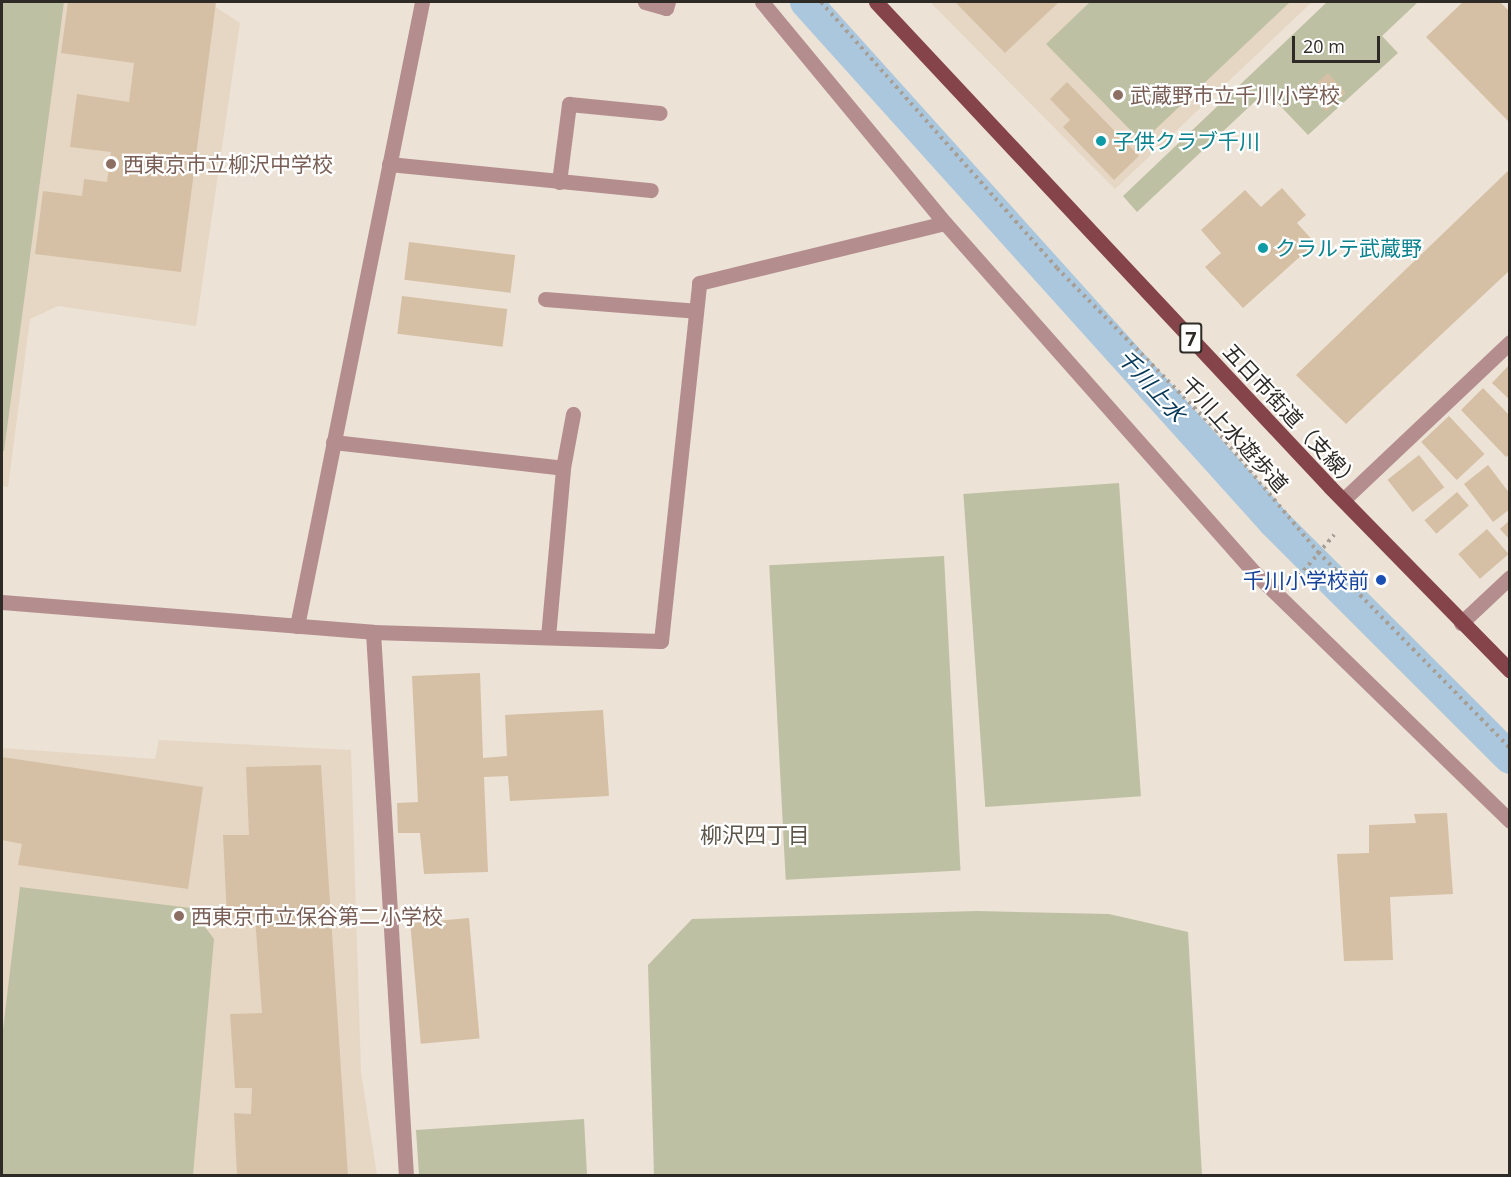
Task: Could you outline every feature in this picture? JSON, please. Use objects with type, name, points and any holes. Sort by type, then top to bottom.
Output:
[{"type":"main road","name":"五日市街道（支線）","points":[[876,2],[1343,500],[1509,671]]},
{"type":"street","points":[[297,626],[422,2]]},
{"type":"street","points":[[645,2],[666,8],[668,2]]},
{"type":"street","points":[[762,2],[945,223],[1281,598],[1509,821]]},
{"type":"street","points":[[559,182],[569,104],[660,113]]},
{"type":"street","points":[[389,164],[651,190]]},
{"type":"street","points":[[2,602],[373,632],[661,641],[699,284],[945,223]]},
{"type":"street","points":[[545,299],[696,311]]},
{"type":"street","points":[[1343,500],[1509,342]]},
{"type":"street","points":[[548,637],[563,468],[573,414]]},
{"type":"street","points":[[333,442],[563,468]]},
{"type":"street","points":[[1461,623],[1509,577]]},
{"type":"street","points":[[373,632],[406,1176]]},
{"type":"path","name":"千川上水遊歩道","points":[[821,2],[1057,268],[1216,430],[1318,552],[1509,748]]},
{"type":"path","points":[[1281,598],[1334,535]]},
{"type":"shaded area","name":"西東京市立柳沢中学校","points":[[2,2],[208,2],[240,23],[196,326],[58,306],[30,319],[8,487],[2,486]]},
{"type":"shaded area","name":"武蔵野市立千川小学校","points":[[930,2],[1312,2],[1115,189]]},
{"type":"shaded area","name":"西東京市立保谷第二小学校","points":[[159,740],[351,750],[361,1072],[377,1175],[2,1175],[2,748],[155,759]]},
{"type":"green space","points":[[2,2],[64,2],[4,451],[2,451]]},
{"type":"green space","points":[[1090,2],[1290,2],[1142,142],[1046,44]]},
{"type":"green space","points":[[1327,2],[1418,2],[1382,36],[1398,53],[1308,135],[1266,91],[1137,212],[1123,196]]},
{"type":"green space","points":[[1119,483],[1141,796],[985,807],[963,494]]},
{"type":"green space","points":[[944,556],[960,871],[786,880],[769,565]]},
{"type":"green space","points":[[20,887],[191,908],[214,939],[193,1175],[2,1175],[2,1038]]},
{"type":"green space","points":[[977,911],[1109,914],[1188,932],[1202,1175],[654,1175],[648,965],[692,919]]},
{"type":"green space","points":[[584,1119],[587,1175],[419,1175],[416,1130]]},
{"type":"building","points":[[68,2],[216,2],[181,272],[35,254],[43,191],[82,196],[84,179],[107,182],[111,152],[70,147],[77,94],[129,102],[134,63],[61,53]]},
{"type":"building","points":[[955,2],[1059,2],[1005,53]]},
{"type":"building","points":[[1463,2],[1500,2],[1510,12],[1510,123],[1426,37]]},
{"type":"building","points":[[1328,73],[1346,93],[1326,111],[1308,91]]},
{"type":"building","name":"子供クラブ千川","points":[[1067,82],[1139,156],[1114,180],[1063,127],[1070,120],[1050,99]]},
{"type":"building","points":[[1510,169],[1510,270],[1346,424],[1296,375]]},
{"type":"building","name":"クラルテ武蔵野","points":[[1282,188],[1306,215],[1297,223],[1315,243],[1243,308],[1205,267],[1221,253],[1201,230],[1245,190],[1261,207]]},
{"type":"building","points":[[409,242],[515,255],[511,293],[404,280]]},
{"type":"building","points":[[402,296],[507,309],[503,347],[397,334]]},
{"type":"building","points":[[1510,364],[1510,400],[1492,383]]},
{"type":"building","points":[[1483,388],[1510,416],[1510,454],[1506,457],[1461,410]]},
{"type":"building","points":[[1449,416],[1484,454],[1457,480],[1421,442]]},
{"type":"building","points":[[1419,455],[1444,487],[1413,512],[1387,480]]},
{"type":"building","points":[[1488,465],[1510,494],[1510,509],[1493,522],[1464,484]]},
{"type":"building","points":[[1457,492],[1469,506],[1436,534],[1425,520]]},
{"type":"building","points":[[1510,520],[1510,540],[1500,529]]},
{"type":"building","points":[[1487,529],[1509,554],[1480,579],[1458,554]]},
{"type":"building","points":[[480,673],[483,758],[507,756],[505,715],[603,710],[609,796],[510,801],[508,776],[484,777],[488,872],[424,874],[420,833],[398,833],[397,803],[418,802],[412,676]]},
{"type":"building","points":[[2,757],[203,787],[188,889],[18,865],[22,844],[2,840]]},
{"type":"building","points":[[321,765],[348,1176],[237,1176],[234,1113],[251,1114],[252,1088],[235,1088],[230,1014],[262,1013],[255,917],[227,918],[223,835],[249,835],[246,767]]},
{"type":"building","points":[[1447,813],[1453,894],[1390,897],[1393,960],[1344,961],[1337,854],[1369,853],[1369,825],[1416,823],[1414,814]]},
{"type":"building","points":[[469,918],[480,1039],[421,1044],[410,923]]},
{"type":"waterway","name":"千川上水","points":[[806,2],[1275,523],[1510,758]]},
{"type":"place","name":"武蔵野市立千川小学校","points":[[1118,95]]},
{"type":"place","name":"子供クラブ千川","points":[[1101,141]]},
{"type":"place","name":"西東京市立柳沢中学校","points":[[111,164]]},
{"type":"place","name":"クラルテ武蔵野","points":[[1263,248]]},
{"type":"place","name":"千川小学校前","points":[[1381,580]]},
{"type":"place","name":"西東京市立保谷第二小学校","points":[[179,916]]},
{"type":"district","name":"柳沢四丁目","points":[[755,835]]}]
